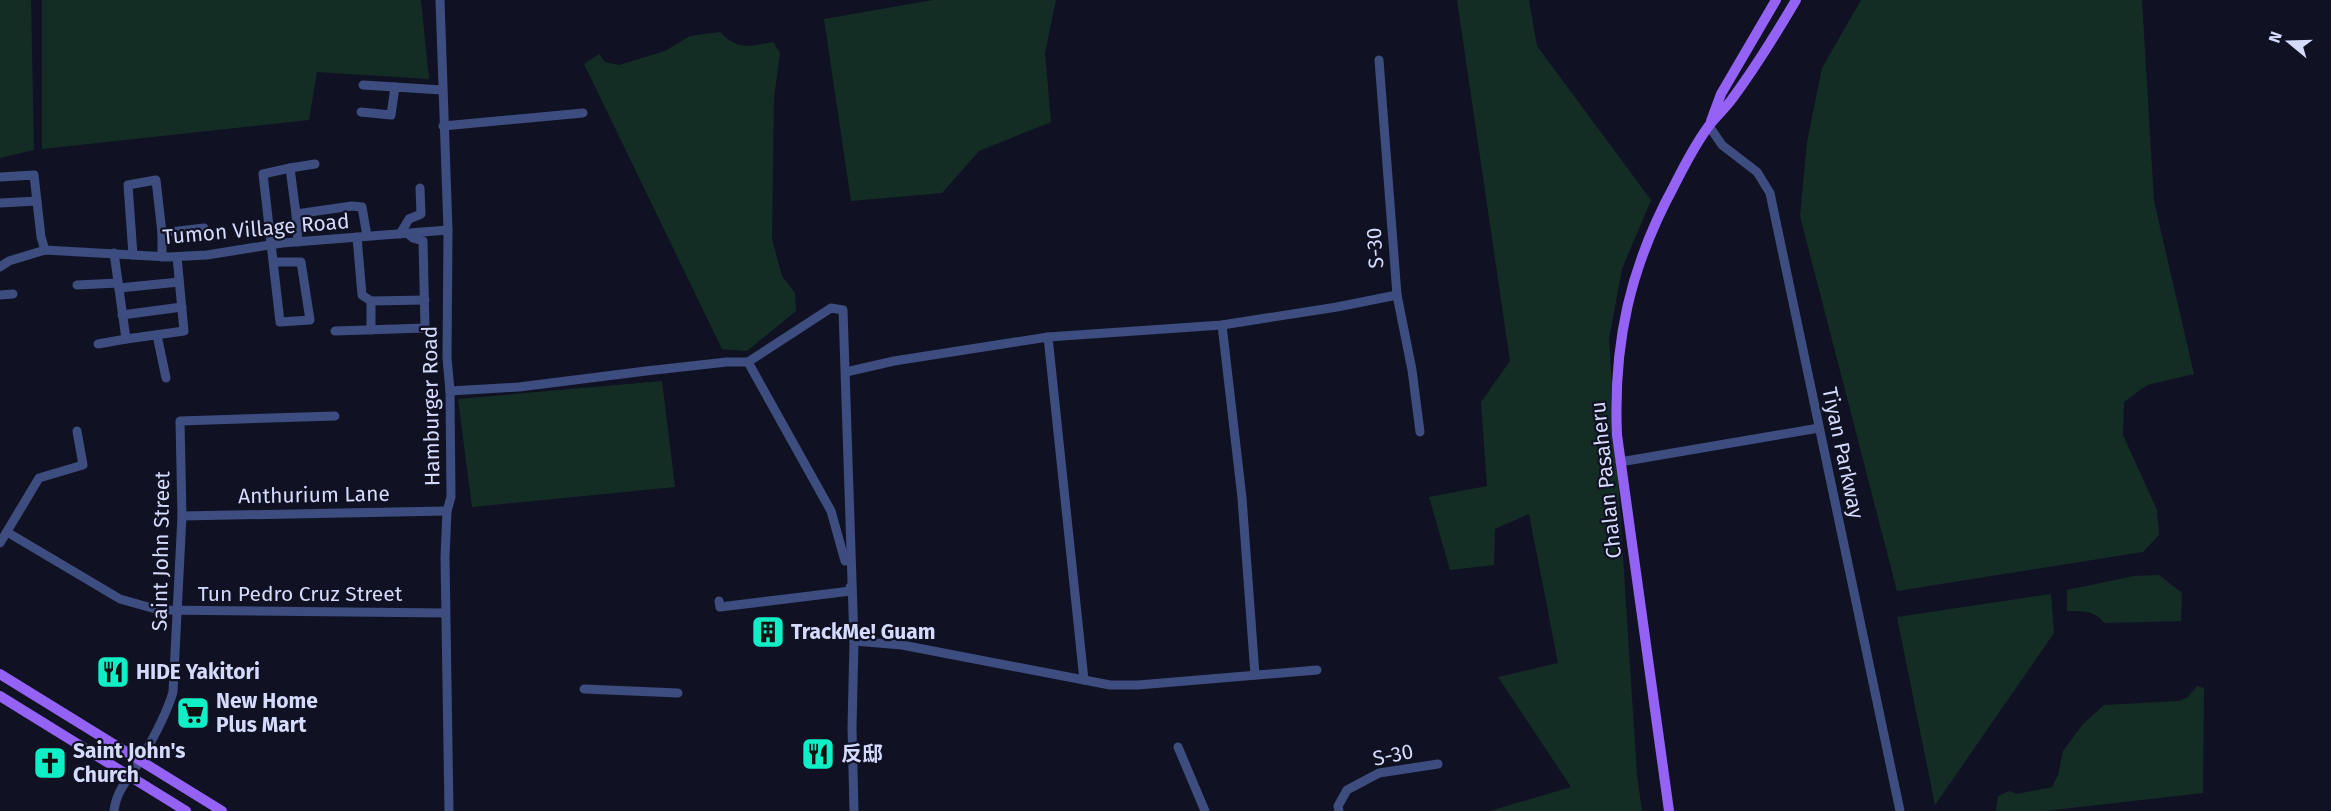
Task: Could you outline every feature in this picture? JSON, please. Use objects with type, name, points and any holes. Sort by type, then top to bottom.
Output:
[{"type":"main road","name":"Chalan Pasaheru","points":[[1709,126],[1721,94],[1776,0]]},
{"type":"main road","name":"Chalan Pasaheru","points":[[1670,811],[1620,462],[1616,384],[1622,333],[1629,297],[1643,251],[1681,172],[1709,126],[1732,99],[1796,0]]},
{"type":"main road","points":[[0,674],[222,811]]},
{"type":"main road","points":[[0,696],[186,811]]},
{"type":"street","name":"Hamburger Road","points":[[440,0],[447,230],[447,358],[450,391],[451,497],[447,511],[445,613],[449,811]]},
{"type":"street","name":"S-30","points":[[1379,60],[1397,295],[1420,432]]},
{"type":"street","points":[[363,85],[442,90]]},
{"type":"street","points":[[361,112],[391,115],[395,87]]},
{"type":"street","points":[[443,126],[583,113]]},
{"type":"street","name":"Tiyan Parkway","points":[[1709,126],[1722,145],[1757,172],[1770,193],[1900,811]]},
{"type":"street","points":[[273,262],[302,262],[310,320],[280,322],[273,262],[272,245],[263,174],[315,164]]},
{"type":"street","points":[[290,168],[298,242]]},
{"type":"street","points":[[0,177],[34,175],[41,237],[45,250]]},
{"type":"street","points":[[133,255],[128,185],[156,180],[162,233],[162,257]]},
{"type":"street","points":[[335,331],[425,328],[423,241],[403,233],[409,219],[421,214],[420,188]]},
{"type":"street","points":[[0,203],[37,201]]},
{"type":"street","points":[[296,214],[352,206],[362,207],[362,295],[371,301],[424,300]]},
{"type":"street","points":[[162,233],[204,228]]},
{"type":"street","name":"Tumon Village Road","points":[[0,267],[9,261],[45,250],[177,257],[298,242],[447,230]]},
{"type":"street","points":[[114,253],[126,339]]},
{"type":"street","points":[[98,344],[184,332],[177,257]]},
{"type":"street","points":[[77,285],[118,286],[179,282]]},
{"type":"street","points":[[0,295],[13,294]]},
{"type":"street","points":[[846,372],[894,361],[1048,337],[1222,324],[1337,307],[1397,295]]},
{"type":"street","points":[[371,301],[371,330]]},
{"type":"street","points":[[122,315],[182,307]]},
{"type":"street","points":[[450,391],[519,387],[727,362],[748,362],[831,308],[843,310],[854,641],[852,728],[854,811]]},
{"type":"street","points":[[1222,324],[1242,498],[1255,675]]},
{"type":"street","points":[[157,335],[166,378]]},
{"type":"street","points":[[1048,337],[1084,680]]},
{"type":"street","points":[[748,362],[831,511],[843,551],[851,591]]},
{"type":"street","name":"Saint John Street","points":[[114,811],[117,794],[140,760],[164,717],[173,692],[182,516],[180,421],[335,416]]},
{"type":"street","points":[[1620,462],[1819,428]]},
{"type":"street","points":[[0,543],[39,478],[83,465],[77,431]]},
{"type":"street","name":"Anthurium Lane","points":[[182,516],[447,511]]},
{"type":"street","name":"Tun Pedro Cruz Street","points":[[7,532],[120,599],[159,610],[445,613]]},
{"type":"street","points":[[719,601],[720,607],[851,591]]},
{"type":"street","points":[[854,641],[902,645],[1110,685],[1138,686],[1317,670]]},
{"type":"street","points":[[584,689],[678,693]]},
{"type":"street","points":[[1178,747],[1205,811]]},
{"type":"street","name":"S-30","points":[[1339,811],[1338,806],[1347,790],[1379,773],[1438,764]]},
{"type":"green space","points":[[0,0],[31,0],[34,150],[0,158]]},
{"type":"green space","points":[[42,0],[421,0],[429,79],[317,72],[309,120],[42,149]]},
{"type":"green space","points":[[933,0],[1056,0],[1045,53],[1051,122],[979,151],[942,193],[851,201],[824,19]]},
{"type":"green space","points":[[1457,0],[1529,0],[1537,46],[1651,200],[1622,269],[1609,339],[1637,775],[1642,811],[1490,811],[1571,787],[1498,677],[1558,663],[1529,514],[1495,529],[1494,565],[1450,570],[1429,497],[1487,486],[1481,402],[1510,361]]},
{"type":"green space","points":[[1861,0],[2142,0],[2154,201],[2194,374],[2147,385],[2124,402],[2123,435],[2157,510],[2159,535],[2143,552],[1897,591],[1800,216],[1807,142],[1822,68]]},
{"type":"green space","points":[[720,32],[739,45],[751,46],[773,42],[780,53],[774,98],[772,239],[782,276],[795,293],[796,311],[747,351],[722,349],[584,64],[599,54],[605,62],[619,65],[665,51],[690,36]]},
{"type":"green space","points":[[662,381],[675,487],[472,507],[458,399]]},
{"type":"green space","points":[[2159,575],[2182,593],[2181,621],[2104,623],[2092,613],[2067,611],[2067,590],[2134,576]]},
{"type":"green space","points":[[2051,594],[2054,633],[1935,805],[1897,617]]},
{"type":"green space","points":[[2197,686],[2204,688],[2203,793],[2045,811],[1996,811],[1998,796],[2009,791],[2017,794],[2052,787],[2058,775],[2063,751],[2083,724],[2104,705],[2179,701],[2188,697]]},
{"type":"place","name":"TrackMe! Guam","points":[[768,632]]},
{"type":"place","name":"HIDE Yakitori","points":[[113,672]]},
{"type":"place","name":"New Home Plus Mart","points":[[193,713]]},
{"type":"place","name":"反邸","points":[[818,754]]},
{"type":"place","name":"Saint John's Church","points":[[50,763]]}]
